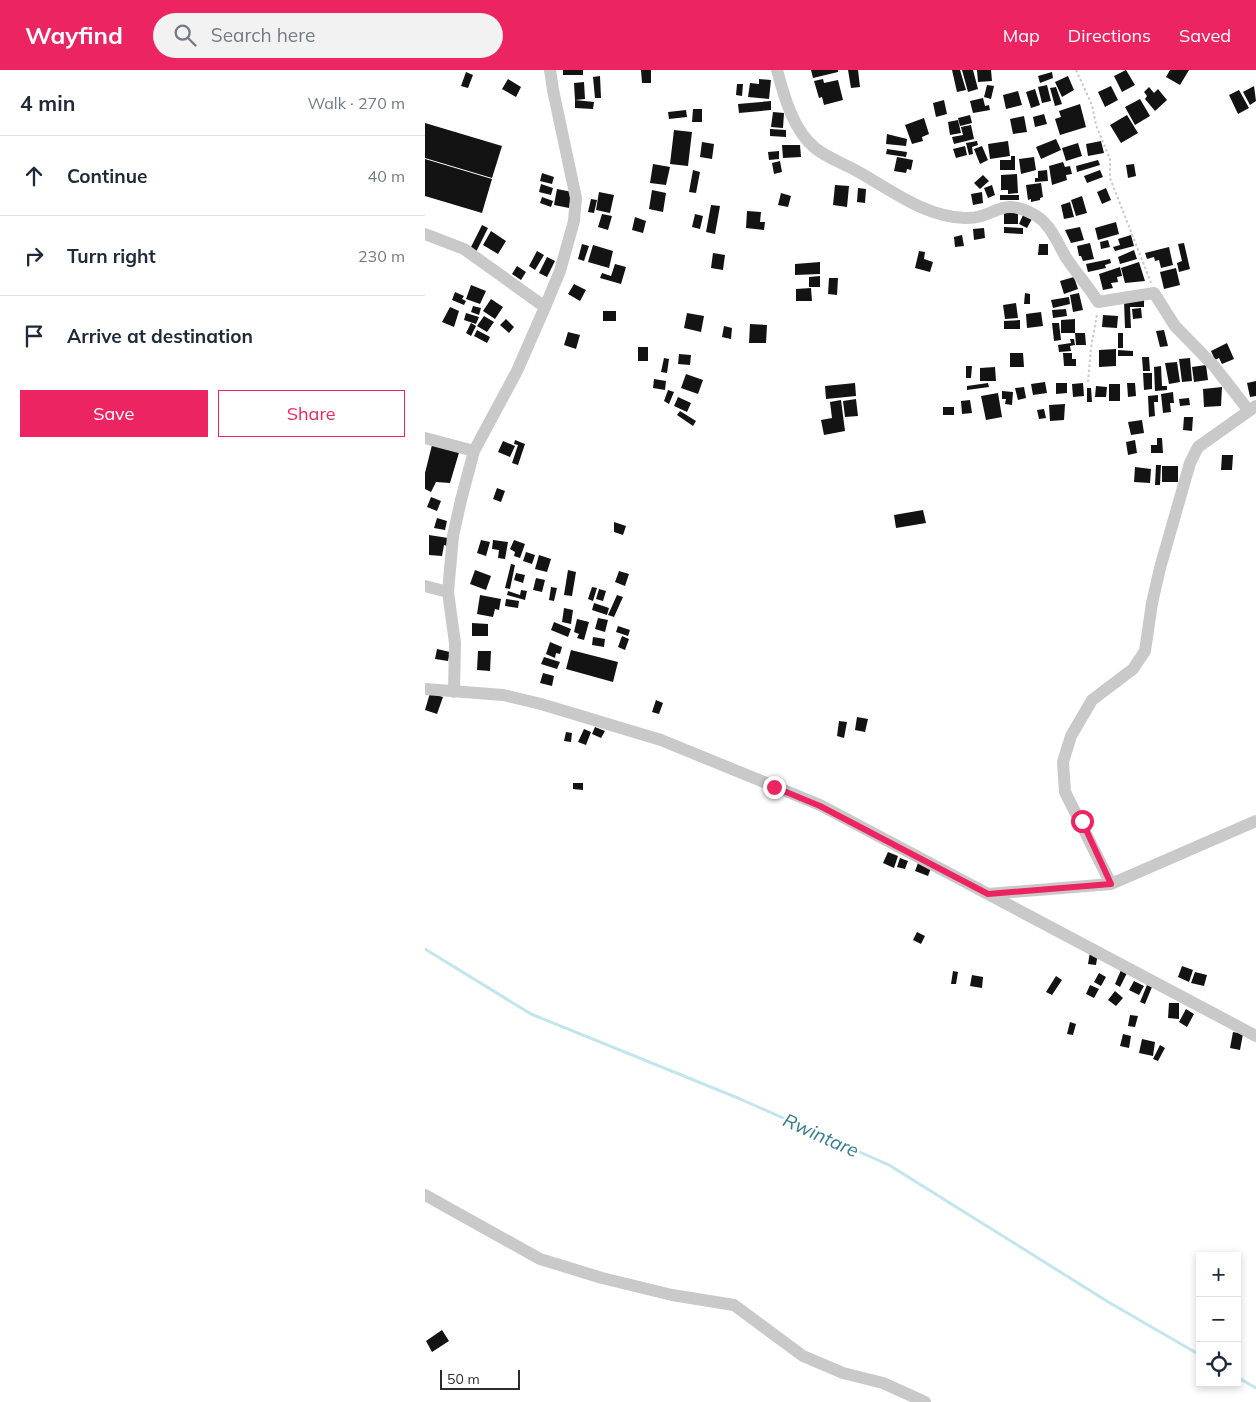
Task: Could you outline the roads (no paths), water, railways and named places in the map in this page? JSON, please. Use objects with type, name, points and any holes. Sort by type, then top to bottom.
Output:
[{"type":"street","points":[[454,692],[455,644],[447,592],[453,536],[474,451],[517,371],[545,307],[560,271],[574,221],[576,198],[553,90],[551,70]]},
{"type":"street","points":[[777,70],[785,99],[800,128],[815,147],[917,206],[946,216],[980,217],[1000,207],[1015,206],[1035,215],[1052,231],[1068,260],[1098,302],[1154,293],[1175,326],[1253,409],[1198,447],[1190,463],[1160,568],[1152,602],[1145,651],[1133,669],[1092,700],[1071,736],[1063,762],[1065,792],[1111,884]]},
{"type":"street","points":[[425,234],[464,249],[545,307]]},
{"type":"street","points":[[425,438],[474,451]]},
{"type":"street","points":[[425,586],[447,592]]},
{"type":"street","points":[[425,689],[503,696],[541,704],[661,740],[820,806],[1256,1036]]},
{"type":"street","points":[[988,894],[1111,884],[1256,821]]},
{"type":"street","points":[[425,1195],[540,1260],[602,1278],[672,1295],[734,1305],[803,1356],[843,1374],[883,1384],[925,1402]]},
{"type":"waterway","name":"Rwintare","points":[[425,949],[531,1014],[738,1098],[889,1165],[1110,1303],[1196,1353]]},
{"type":"waterway","name":"Rwintare","points":[[1241,1379],[1256,1388]]}]
